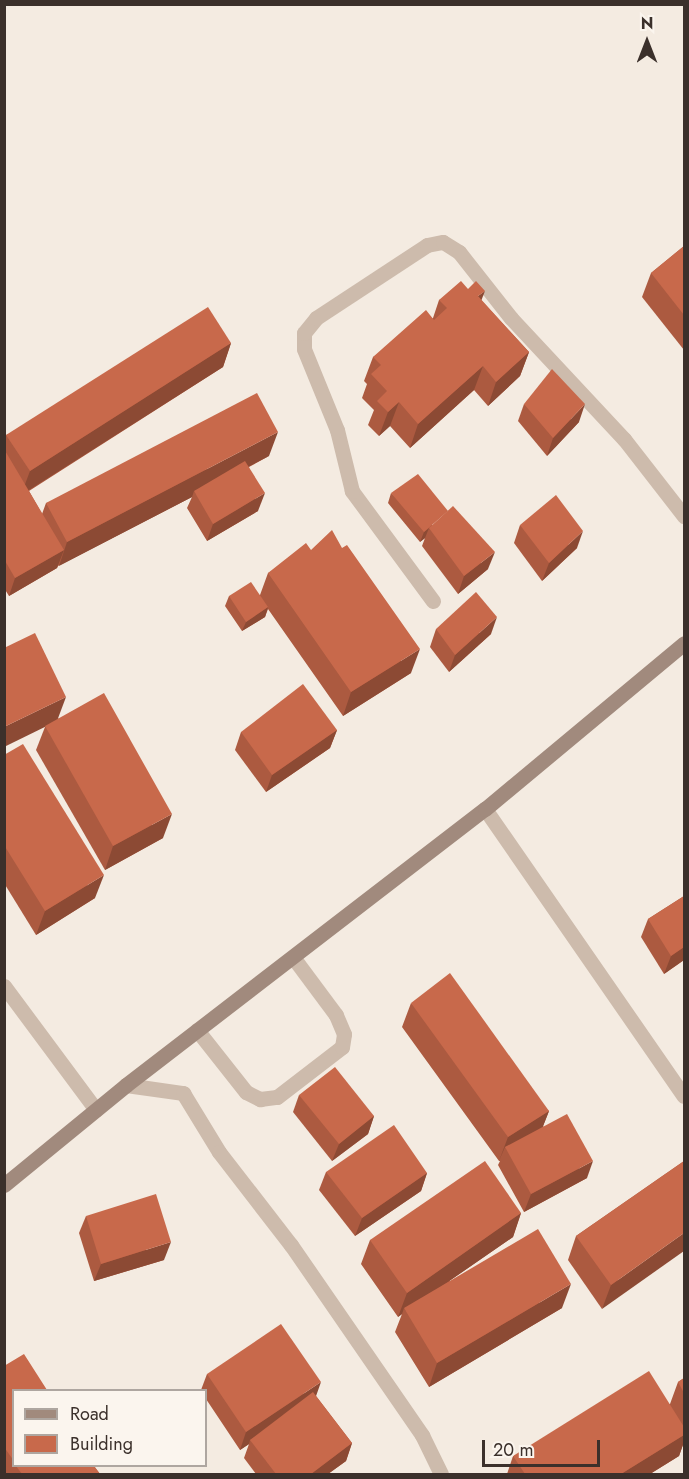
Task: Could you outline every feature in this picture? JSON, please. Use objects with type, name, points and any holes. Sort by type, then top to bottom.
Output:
[{"type":"main road","points":[[4,1185],[126,1085],[485,809],[684,643]]},
{"type":"street","points":[[433,601],[352,491],[338,430],[304,349],[304,333],[316,318],[427,245],[443,242],[459,252],[511,318],[624,439],[684,516]]},
{"type":"street","points":[[485,809],[684,1096]]},
{"type":"street","points":[[197,1030],[246,1092],[260,1099],[277,1097],[342,1047],[344,1034],[336,1014],[293,957]]},
{"type":"street","points":[[4,986],[96,1110]]},
{"type":"street","points":[[126,1085],[183,1093],[219,1152],[291,1245],[422,1435],[441,1474]]},
{"type":"building","points":[[684,246],[684,315],[651,273]]},
{"type":"building","points":[[461,281],[468,289],[476,281],[485,291],[478,296],[529,352],[496,382],[483,366],[418,424],[399,402],[388,412],[377,401],[387,391],[371,374],[381,365],[373,357],[426,310],[434,320],[447,308],[439,300]]},
{"type":"building","points":[[208,307],[231,343],[30,471],[6,435]]},
{"type":"building","points":[[552,369],[585,404],[553,438],[524,404]]},
{"type":"building","points":[[257,393],[278,432],[67,542],[46,503]]},
{"type":"building","points":[[4,449],[64,550],[15,578],[4,559]]},
{"type":"building","points":[[245,461],[265,493],[213,524],[194,491]]},
{"type":"building","points":[[418,474],[448,511],[424,532],[391,493]]},
{"type":"building","points":[[556,495],[583,531],[549,563],[520,525]]},
{"type":"building","points":[[453,506],[495,552],[464,576],[429,528]]},
{"type":"building","points":[[332,530],[342,548],[347,545],[420,649],[351,692],[268,573],[306,543],[311,550]]},
{"type":"building","points":[[251,582],[268,607],[246,622],[229,596]]},
{"type":"building","points":[[476,592],[497,617],[455,655],[436,629]]},
{"type":"building","points":[[35,633],[66,697],[4,727],[4,648]]},
{"type":"building","points":[[303,684],[337,730],[272,775],[241,732]]},
{"type":"building","points":[[104,693],[172,814],[113,846],[45,726]]},
{"type":"building","points":[[23,744],[104,875],[45,911],[4,845],[4,755]]},
{"type":"building","points":[[684,896],[684,947],[671,956],[648,919]]},
{"type":"building","points":[[450,973],[549,1111],[508,1137],[411,1003]]},
{"type":"building","points":[[335,1067],[374,1116],[339,1144],[299,1095]]},
{"type":"building","points":[[567,1114],[593,1161],[531,1194],[505,1147]]},
{"type":"building","points":[[394,1125],[427,1173],[362,1218],[326,1172]]},
{"type":"building","points":[[485,1161],[521,1213],[407,1293],[370,1240]]},
{"type":"building","points":[[684,1161],[684,1233],[611,1285],[576,1236]]},
{"type":"building","points":[[156,1194],[171,1242],[101,1264],[86,1216]]},
{"type":"building","points":[[538,1229],[571,1284],[437,1363],[404,1308]]},
{"type":"building","points":[[281,1324],[321,1382],[246,1432],[207,1374]]},
{"type":"building","points":[[24,1354],[46,1389],[12,1389],[12,1458],[4,1447],[4,1366]]},
{"type":"building","points":[[649,1371],[684,1427],[684,1435],[621,1474],[525,1474],[513,1456]]},
{"type":"building","points":[[684,1378],[684,1393],[678,1382]]},
{"type":"building","points":[[313,1392],[352,1443],[311,1474],[276,1474],[250,1440]]},
{"type":"building","points":[[17,1467],[95,1467],[100,1474],[22,1474]]}]
